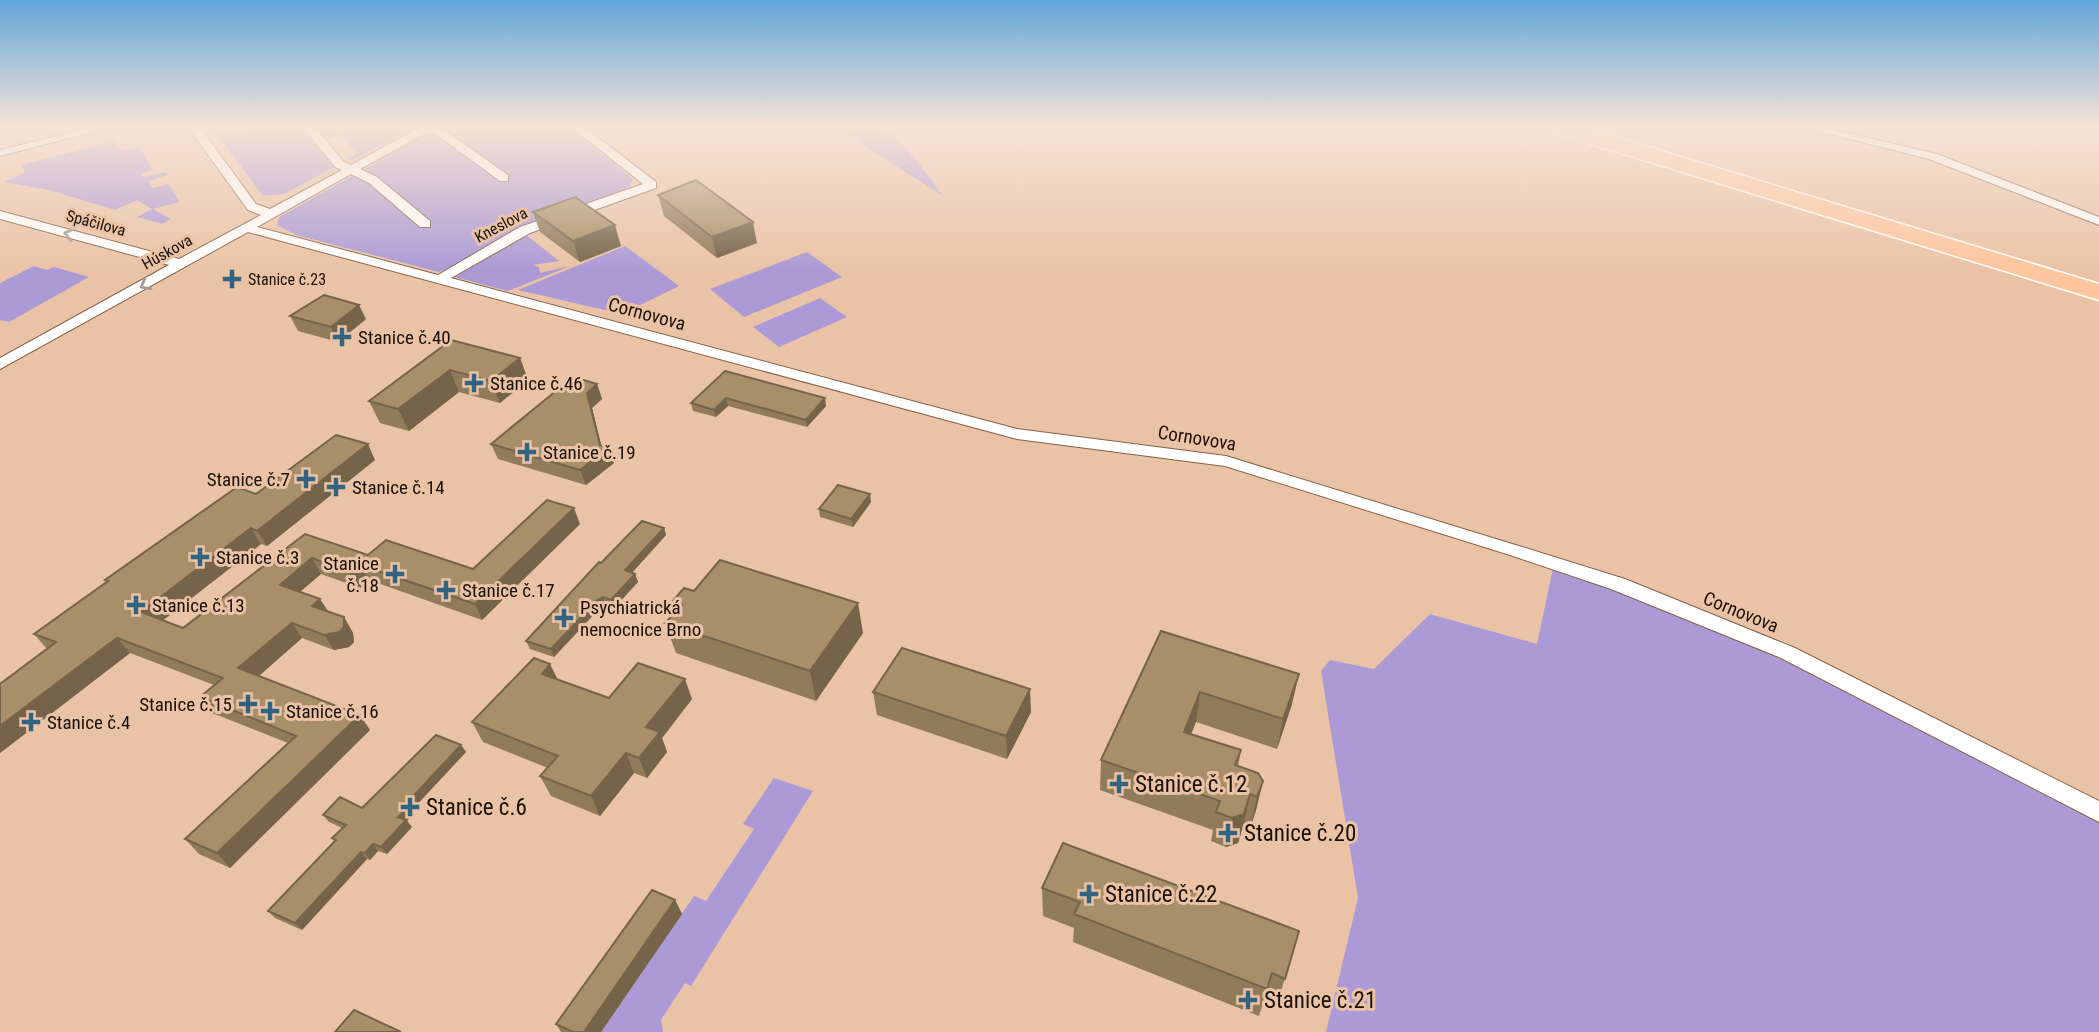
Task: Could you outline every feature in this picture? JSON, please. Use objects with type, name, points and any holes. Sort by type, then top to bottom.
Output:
[{"type":"highway","points":[[1714,174],[2099,292]]},
{"type":"highway","points":[[1751,174],[2099,279]]},
{"type":"street","points":[[228,174],[252,207],[271,214]]},
{"type":"street","name":"Húskova","points":[[0,364],[343,174]]},
{"type":"street","points":[[360,174],[373,180],[425,224]]},
{"type":"street","name":"Húskova","points":[[499,174],[504,178]]},
{"type":"street","name":"Kneslova","points":[[439,280],[524,230],[652,185],[638,174]]},
{"type":"street","points":[[1977,174],[2099,221]]},
{"type":"street","name":"Spáčilova","points":[[0,215],[183,264]]},
{"type":"street","name":"Cornovova","points":[[247,228],[1017,434],[1226,461],[1605,580],[1788,653],[2099,813]]},
{"type":"shaded area","points":[[20,174],[140,174],[144,177],[167,174],[148,181],[153,188],[169,184],[180,202],[153,209],[171,219],[162,224],[137,217],[152,209],[137,200],[115,210],[49,190],[4,182]]},
{"type":"shaded area","points":[[247,174],[321,174],[284,194],[263,196]]},
{"type":"shaded area","points":[[355,174],[627,174],[633,179],[630,186],[620,191],[517,227],[520,230],[462,263],[439,272],[296,235],[277,225],[279,217]]},
{"type":"shaded area","points":[[909,174],[927,174],[943,196]]},
{"type":"shaded area","points":[[525,234],[559,261],[533,265],[539,267],[540,273],[570,266],[508,291],[455,277]]},
{"type":"shaded area","points":[[625,246],[679,286],[622,314],[518,290]]},
{"type":"shaded area","points":[[807,252],[842,277],[744,317],[710,289]]},
{"type":"shaded area","points":[[34,266],[47,270],[54,267],[89,277],[9,322],[0,320],[0,283]]},
{"type":"shaded area","points":[[820,298],[847,317],[779,347],[753,327]]},
{"type":"shaded area","points":[[1553,568],[1663,609],[1772,655],[2002,772],[2099,818],[2099,1032],[1326,1032],[1358,898],[1321,671],[1330,660],[1374,669],[1430,614],[1537,644]]},
{"type":"shaded area","points":[[774,778],[813,791],[691,986],[685,983],[661,1020],[663,1032],[601,1032],[694,896],[706,901],[754,829],[743,824]]},
{"type":"building","points":[[696,180],[753,222],[712,237],[658,195]]},
{"type":"building","points":[[575,197],[615,225],[573,241],[533,212]]},
{"type":"building","points":[[324,295],[359,305],[331,327],[290,316]]},
{"type":"building","points":[[451,340],[520,358],[491,381],[450,370],[398,409],[369,401]]},
{"type":"building","points":[[725,371],[825,398],[806,420],[726,398],[714,410],[691,403]]},
{"type":"building","points":[[573,377],[597,384],[587,393],[600,445],[608,448],[580,470],[491,444]]},
{"type":"building","points":[[336,435],[368,444],[257,531],[251,528],[141,612],[183,628],[305,534],[368,555],[386,540],[473,569],[547,500],[574,508],[475,604],[360,565],[351,573],[312,558],[280,585],[320,599],[312,606],[344,617],[344,627],[339,632],[324,635],[292,623],[238,668],[360,715],[217,853],[185,839],[296,736],[200,697],[223,678],[117,638],[0,726],[0,684],[56,642],[34,634],[237,487],[256,494]]},
{"type":"building","points":[[838,485],[870,494],[851,519],[819,509]]},
{"type":"building","points":[[642,521],[664,528],[625,570],[635,574],[611,600],[603,597],[596,601],[551,649],[526,641],[599,562],[601,563]]},
{"type":"building","points":[[720,560],[858,603],[810,671],[665,623],[682,605],[672,602],[684,588],[694,591]]},
{"type":"building","points":[[1161,631],[1299,674],[1283,719],[1200,692],[1184,732],[1241,750],[1235,765],[1258,773],[1263,781],[1257,797],[1250,794],[1244,814],[1232,818],[1216,812],[1220,801],[1101,760]]},
{"type":"building","points":[[902,648],[1030,689],[1006,736],[873,692]]},
{"type":"building","points":[[534,658],[550,664],[542,674],[609,698],[638,663],[685,679],[646,727],[660,732],[639,758],[626,753],[591,796],[540,776],[558,756],[472,722]]},
{"type":"building","points":[[436,735],[461,745],[404,806],[407,808],[398,817],[406,820],[381,847],[373,844],[365,853],[361,852],[295,923],[268,911],[336,840],[332,838],[346,825],[323,815],[340,797],[362,808]]},
{"type":"building","points":[[1063,843],[1299,931],[1285,979],[1272,973],[1267,989],[1074,914],[1080,902],[1042,888]]},
{"type":"building","points":[[652,890],[675,900],[584,1032],[573,1032],[556,1024]]},
{"type":"building","points":[[354,1010],[401,1032],[335,1032]]},
{"type":"place","name":"Stanice č.23","points":[[232,279]]},
{"type":"place","name":"Stanice č.40","points":[[342,337]]},
{"type":"place","name":"Stanice č.46","points":[[474,383]]},
{"type":"place","name":"Stanice č.19","points":[[527,452]]},
{"type":"place","name":"Stanice č.7","points":[[306,479]]},
{"type":"place","name":"Stanice č.14","points":[[336,487]]},
{"type":"place","name":"Stanice č.3","points":[[200,557]]},
{"type":"place","name":"Stanice č.18","points":[[395,574]]},
{"type":"place","name":"Stanice č.17","points":[[446,590]]},
{"type":"place","name":"Stanice č.13","points":[[136,605]]},
{"type":"place","name":"Psychiatrická nemocnice Brno","points":[[564,618]]},
{"type":"place","name":"Stanice č.15","points":[[248,704]]},
{"type":"place","name":"Stanice č.16","points":[[270,711]]},
{"type":"place","name":"Stanice č.4","points":[[31,722]]},
{"type":"place","name":"Stanice č.12","points":[[1119,784]]},
{"type":"place","name":"Stanice č.6","points":[[410,807]]},
{"type":"place","name":"Stanice č.20","points":[[1228,833]]},
{"type":"place","name":"Stanice č.22","points":[[1089,894]]},
{"type":"place","name":"Stanice č.21","points":[[1248,1000]]}]
